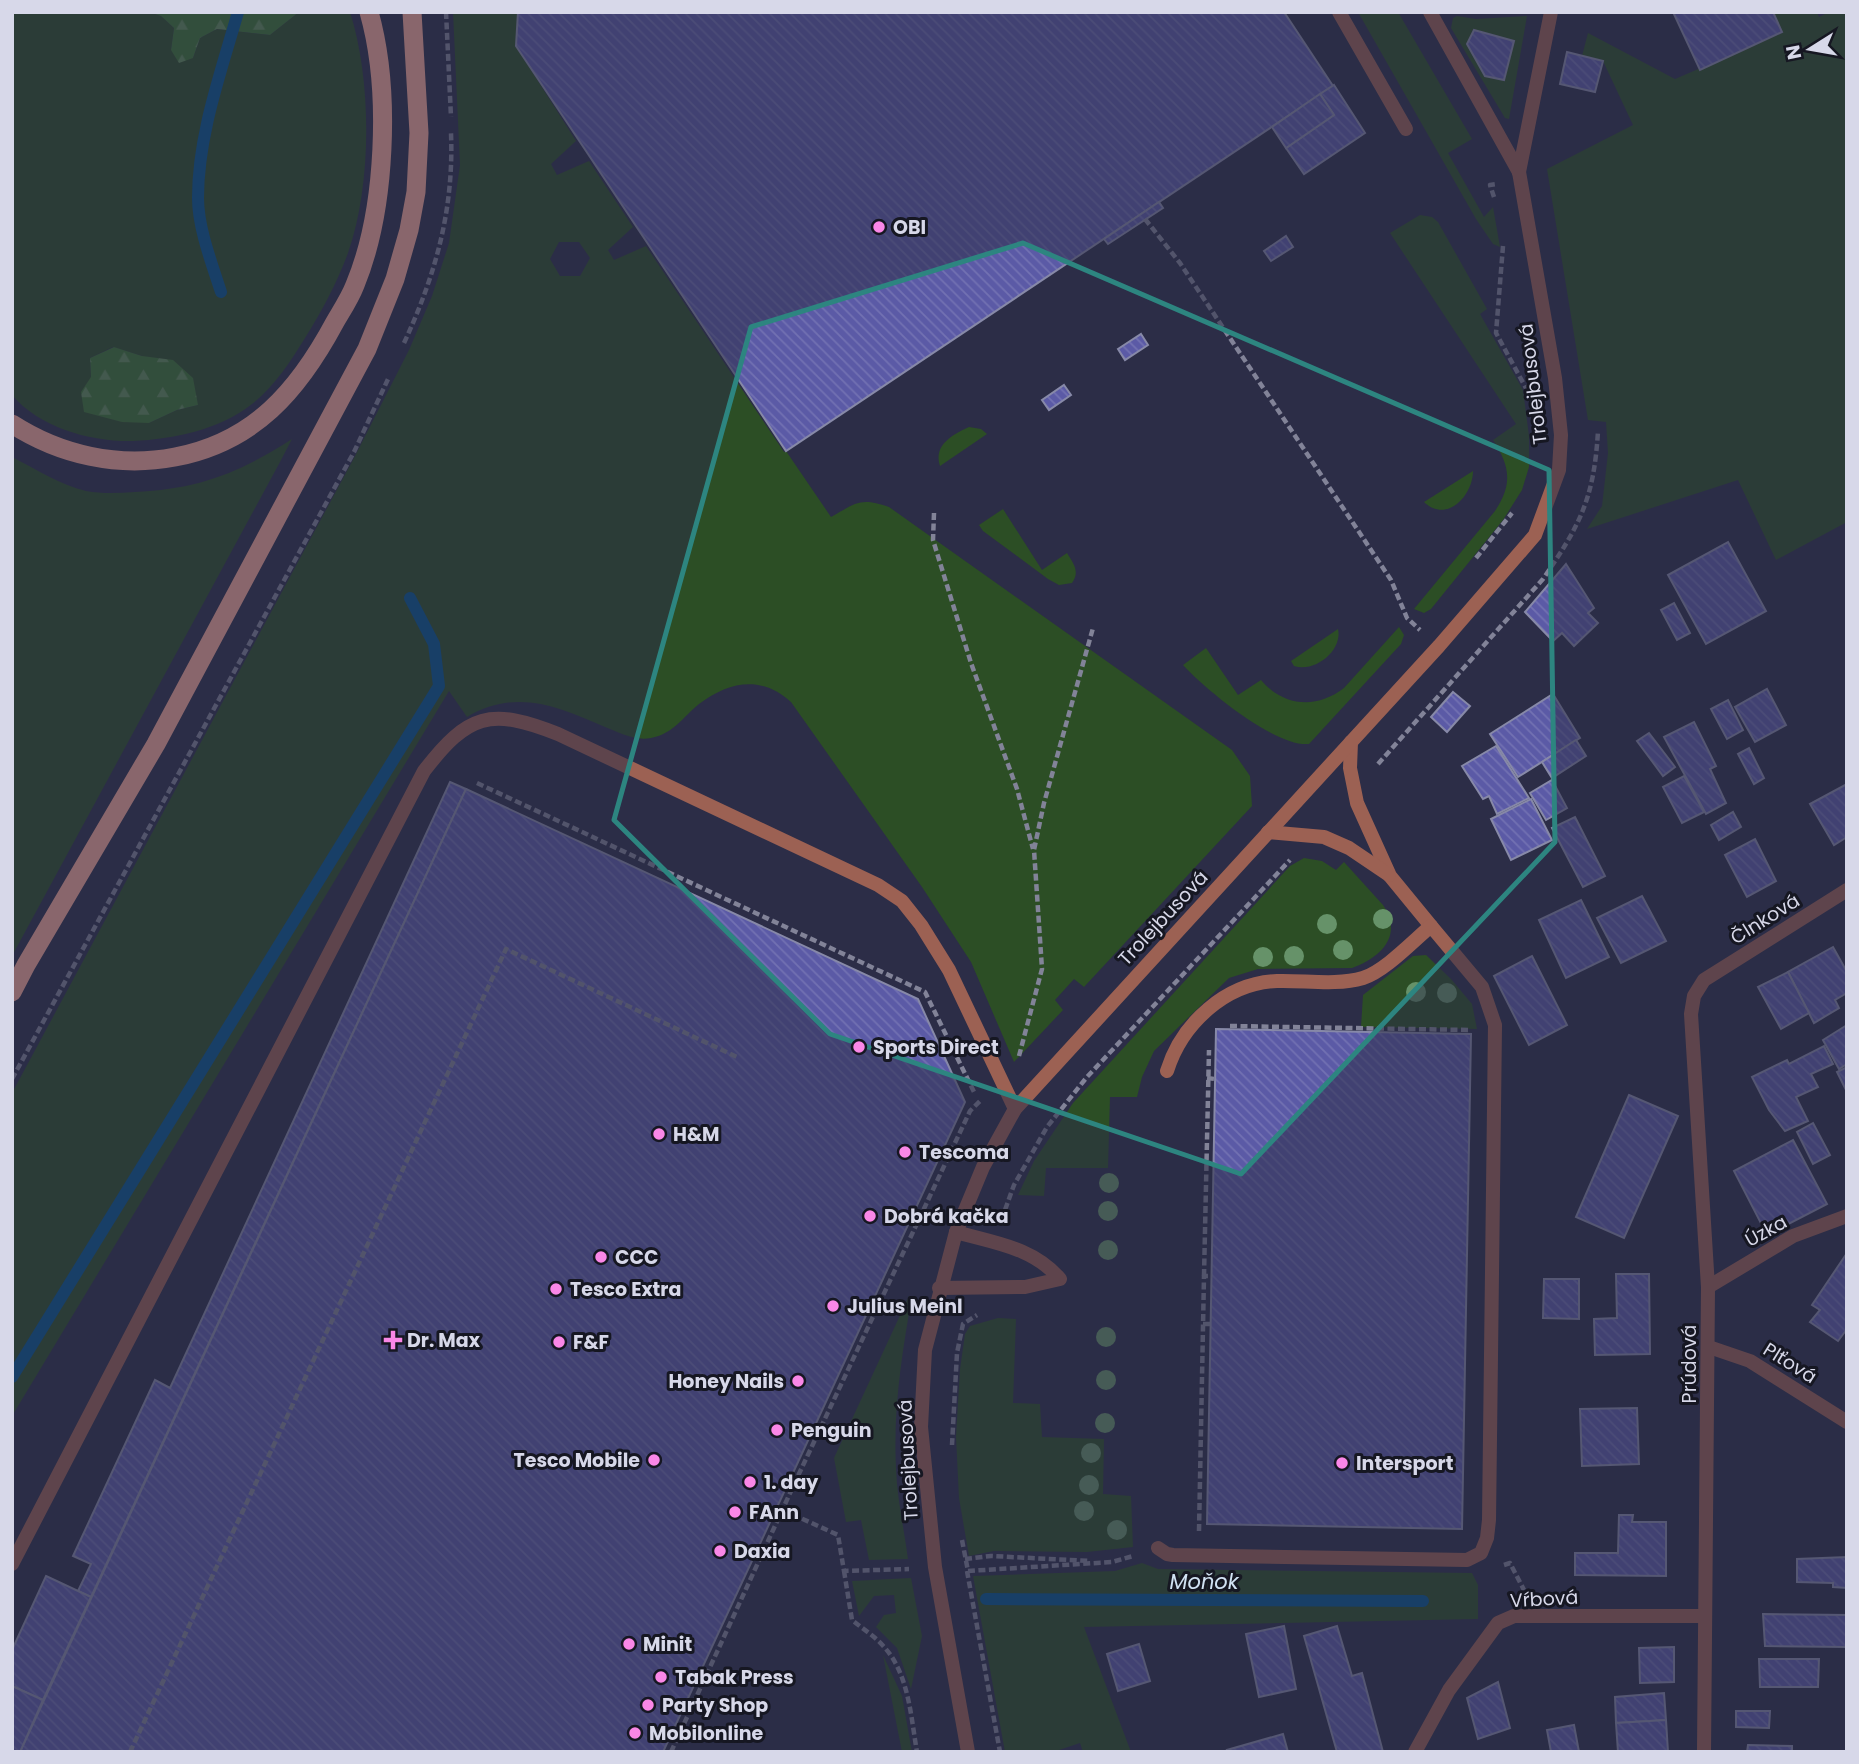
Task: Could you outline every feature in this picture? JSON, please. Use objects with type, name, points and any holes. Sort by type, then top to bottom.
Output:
[{"type":"highway","points":[[12,424],[54,446],[83,456],[123,462],[158,461],[197,453],[231,439],[262,419],[288,394],[321,348],[355,285],[372,227],[381,158],[382,96],[369,12]]},
{"type":"highway","points":[[12,992],[156,744],[367,349],[395,279],[409,230],[415,192],[419,133],[412,12]]},
{"type":"street","points":[[1339,12],[1406,130]]},
{"type":"street","points":[[1430,12],[1520,172]]},
{"type":"street","points":[[1520,172],[1551,12]]},
{"type":"street","name":"Trolejbusová","points":[[968,1752],[935,1567],[921,1427],[925,1350],[956,1231],[983,1167],[1015,1109],[1439,646],[1535,535],[1559,470],[1561,435],[1555,379],[1520,172]]},
{"type":"street","points":[[12,1564],[425,771],[444,746],[472,723],[511,719],[535,724],[878,885],[902,901],[950,970],[1015,1109]]},
{"type":"street","points":[[1158,1548],[1173,1555],[1467,1560],[1481,1553],[1487,1538],[1495,1030],[1491,1007],[1482,988],[1390,876],[1357,803],[1350,768],[1350,742]]},
{"type":"street","points":[[1268,832],[1324,837],[1349,848],[1390,876]]},
{"type":"street","name":"Člnková","points":[[1704,980],[1847,890]]},
{"type":"street","points":[[1167,1071],[1181,1041],[1197,1020],[1220,999],[1234,991],[1251,984],[1275,981],[1360,979],[1384,965],[1431,926]]},
{"type":"street","name":"Prúdová","points":[[1704,980],[1694,996],[1691,1014],[1708,1251],[1704,1752]]},
{"type":"street","name":"Úzka","points":[[1708,1287],[1793,1236],[1847,1216]]},
{"type":"street","points":[[939,1288],[1025,1287],[1060,1279],[1040,1259],[1026,1252],[956,1231]]},
{"type":"street","name":"Plťová","points":[[1709,1347],[1737,1354],[1750,1361],[1847,1422]]},
{"type":"street","name":"Vŕbová","points":[[1415,1752],[1432,1718],[1465,1666],[1499,1623],[1514,1616],[1704,1616]]},
{"type":"path","points":[[1145,219],[1180,263],[1391,580],[1407,618],[1419,629]]},
{"type":"path","points":[[934,513],[933,540],[971,663],[1017,789],[1034,850],[1042,969],[1016,1067]]},
{"type":"path","points":[[1034,850],[1044,803],[1093,628]]},
{"type":"path","points":[[477,783],[925,992],[979,1102]]},
{"type":"path","points":[[130,1752],[506,948],[737,1057]]},
{"type":"path","points":[[1224,1026],[1495,1030]]},
{"type":"path","points":[[961,1534],[968,1571],[1112,1562],[1158,1548],[1199,1531],[1210,1038]]},
{"type":"path","points":[[1208,1079],[1215,1079]]},
{"type":"path","points":[[1205,1276],[1212,1276]]},
{"type":"path","points":[[952,1451],[957,1353],[963,1324]]},
{"type":"path","points":[[1203,1324],[1210,1324]]},
{"type":"path","points":[[1200,1446],[1208,1446]]},
{"type":"path","points":[[965,1559],[991,1556],[1112,1562]]},
{"type":"path","points":[[844,1571],[852,1620],[885,1647],[901,1675],[917,1752]]},
{"type":"highlighted area","points":[[1023,243],[1549,470],[1555,842],[1241,1174],[830,1034],[614,820],[751,327]]},
{"type":"green space","points":[[12,12],[149,12],[161,16],[174,28],[171,50],[193,58],[200,38],[217,29],[270,35],[299,12],[350,12],[362,69],[366,133],[362,196],[356,226],[348,253],[329,297],[275,382],[252,404],[211,427],[164,438],[133,441],[100,439],[67,431],[37,416],[12,395]],"holes":[[[113,347],[142,356],[198,405],[177,410],[149,423],[91,377],[90,358]]]},
{"type":"green space","points":[[149,12],[299,12],[270,35],[217,29],[200,38],[193,58],[179,63],[171,50],[174,28],[161,16]]},
{"type":"green space","points":[[453,12],[518,12],[516,46],[576,141],[551,164],[557,175],[589,161],[633,227],[608,250],[614,260],[646,246],[784,452],[786,451],[831,517],[858,503],[871,502],[889,507],[1232,750],[1250,776],[1252,806],[1084,987],[1074,979],[1055,1000],[1063,1010],[1014,1062],[971,962],[922,887],[791,702],[780,693],[769,688],[745,684],[722,690],[699,704],[666,733],[645,739],[628,736],[570,712],[537,703],[503,703],[467,717],[449,691],[12,1416],[12,1093],[354,458],[409,350],[432,296],[449,243],[460,165]],"holes":[[[559,242],[579,242],[590,258],[580,276],[560,276],[550,259]]]},
{"type":"green space","points":[[1358,12],[1398,12],[1472,139],[1448,153],[1484,217],[1493,207],[1500,247],[1493,244],[1476,219]]},
{"type":"green space","points":[[1773,12],[1817,12],[1819,17],[1829,12],[1847,12],[1847,522],[1776,560],[1738,480],[1587,529],[1602,506],[1608,453],[1606,422],[1588,420],[1547,169],[1633,125],[1603,61],[1582,56],[1588,33],[1675,79],[1782,33]]},
{"type":"green space","points":[[1457,16],[1476,19],[1527,16],[1509,119],[1505,118],[1451,28],[1453,18]]},
{"type":"green space","points":[[1420,215],[1432,217],[1438,222],[1487,309],[1480,314],[1523,390],[1529,436],[1529,467],[1522,490],[1503,520],[1431,609],[1424,613],[1414,609],[1501,501],[1507,484],[1506,467],[1493,440],[1516,424],[1390,233]]},
{"type":"green space","points":[[114,347],[142,356],[173,360],[193,378],[198,405],[177,410],[149,423],[122,422],[84,412],[81,392],[91,377],[90,358]]},
{"type":"green space","points":[[969,427],[981,429],[987,434],[940,466],[939,452],[945,442]]},
{"type":"green space","points":[[292,439],[12,956],[12,457],[57,481],[86,491],[135,492],[179,487],[218,477],[254,461]]},
{"type":"green space","points":[[1473,471],[1469,489],[1457,504],[1441,510],[1424,502]]},
{"type":"green space","points":[[1003,509],[1042,570],[1067,553],[1076,572],[1072,583],[1059,585],[1048,579],[983,531],[979,525]]},
{"type":"green space","points":[[1399,627],[1404,635],[1401,644],[1309,744],[1295,742],[1260,727],[1224,702],[1183,665],[1206,648],[1238,695],[1261,680],[1280,696],[1312,702],[1334,695],[1344,688]]},
{"type":"green space","points":[[1338,629],[1336,645],[1326,658],[1310,666],[1294,666],[1291,661]]},
{"type":"green space","points":[[1304,858],[1322,861],[1336,870],[1344,862],[1383,905],[1391,927],[1390,936],[1380,952],[1352,968],[1258,969],[1229,978],[1154,1051],[1142,1077],[1137,1097],[1110,1097],[1108,1168],[1046,1168],[1044,1196],[1018,1195],[1034,1161],[1073,1103],[1290,866]]},
{"type":"green space","points":[[1426,955],[1472,1004],[1477,1029],[1361,1027],[1363,995],[1413,956]]},
{"type":"green space","points":[[909,1296],[912,1296],[899,1381],[895,1446],[898,1491],[908,1559],[869,1560],[861,1520],[846,1522],[834,1458]]},
{"type":"green space","points":[[998,1318],[1016,1319],[1013,1403],[1040,1404],[1042,1437],[1104,1439],[1103,1494],[1131,1496],[1133,1547],[1087,1552],[994,1551],[969,1556],[959,1498],[956,1437],[960,1369],[965,1334],[970,1326]]},
{"type":"green space","points":[[1142,1563],[1158,1569],[1472,1573],[1478,1585],[1478,1619],[1084,1627],[1131,1752],[1083,1752],[1080,1743],[1053,1752],[1005,1752],[973,1576],[1115,1571]]},
{"type":"green space","points":[[911,1578],[922,1636],[911,1689],[897,1648],[876,1627],[884,1615],[896,1613],[894,1595],[874,1596],[859,1616],[852,1581]]},
{"type":"green space","points":[[883,1655],[902,1696],[912,1752],[902,1752]]},
{"type":"building","name":"OBI","points":[[518,12],[1284,12],[1333,86],[786,451],[516,46]]},
{"type":"building","points":[[1673,12],[1773,12],[1782,32],[1700,70]]},
{"type":"building","points":[[1474,30],[1514,41],[1504,80],[1485,76],[1467,44]]},
{"type":"building","points":[[1567,52],[1603,61],[1595,92],[1560,84]]},
{"type":"building","points":[[1334,85],[1365,133],[1304,174],[1286,148],[1334,115],[1320,94]]},
{"type":"building","points":[[1320,94],[1334,115],[1286,148],[1272,127]]},
{"type":"building","points":[[1159,202],[1163,208],[1108,244],[1104,239]]},
{"type":"building","points":[[1286,236],[1293,247],[1271,261],[1264,251]]},
{"type":"building","points":[[1141,334],[1148,345],[1125,360],[1118,349]]},
{"type":"building","points":[[1064,385],[1071,395],[1049,410],[1042,400]]},
{"type":"building","points":[[1728,542],[1766,611],[1706,644],[1668,575]]},
{"type":"building","points":[[1566,564],[1594,608],[1588,613],[1598,623],[1574,646],[1562,633],[1553,641],[1525,612]]},
{"type":"building","points":[[1674,603],[1690,633],[1677,640],[1661,610]]},
{"type":"building","points":[[1767,689],[1786,725],[1755,742],[1735,707]]},
{"type":"building","points":[[1453,692],[1470,706],[1447,732],[1431,717]]},
{"type":"building","points":[[1553,694],[1580,738],[1518,777],[1490,734]]},
{"type":"building","points":[[1728,700],[1743,730],[1727,739],[1711,709]]},
{"type":"building","points":[[1694,722],[1716,766],[1710,769],[1726,803],[1706,814],[1664,737]]},
{"type":"building","points":[[1649,733],[1675,767],[1663,776],[1637,741]]},
{"type":"building","points":[[1576,740],[1586,756],[1552,778],[1542,762]]},
{"type":"building","points":[[1496,746],[1529,798],[1497,814],[1489,796],[1483,799],[1462,766]]},
{"type":"building","points":[[1749,748],[1764,778],[1754,784],[1738,754]]},
{"type":"building","points":[[1684,776],[1704,812],[1682,823],[1663,787]]},
{"type":"building","points":[[1552,780],[1567,808],[1546,820],[1530,793]]},
{"type":"building","points":[[450,782],[466,789],[91,1597],[78,1591],[91,1564],[73,1556],[155,1380],[170,1388]]},
{"type":"building","points":[[1847,784],[1847,837],[1834,845],[1810,804]]},
{"type":"building","name":"Tesco Extra","points":[[466,789],[918,999],[965,1102],[663,1752],[20,1752]]},
{"type":"building","points":[[1531,799],[1552,840],[1511,860],[1491,819]]},
{"type":"building","points":[[1733,812],[1741,827],[1719,840],[1711,825]]},
{"type":"building","points":[[1575,817],[1605,876],[1583,887],[1552,828]]},
{"type":"building","points":[[1755,839],[1776,881],[1747,897],[1725,855]]},
{"type":"building","points":[[1642,896],[1666,941],[1621,963],[1597,918]]},
{"type":"building","points":[[1581,900],[1609,957],[1566,978],[1539,920]]},
{"type":"building","points":[[1833,947],[1847,972],[1847,993],[1835,1000],[1839,1008],[1814,1023],[1788,972]]},
{"type":"building","points":[[1532,956],[1567,1025],[1529,1045],[1494,976]]},
{"type":"building","points":[[1788,972],[1809,1013],[1781,1029],[1758,987]]},
{"type":"building","points":[[1847,1025],[1847,1064],[1839,1069],[1823,1040]]},
{"type":"building","points":[[1216,1029],[1471,1034],[1462,1529],[1207,1524]]},
{"type":"building","points":[[1824,1046],[1833,1064],[1811,1074],[1818,1087],[1796,1097],[1808,1121],[1785,1131],[1769,1110],[1752,1077],[1787,1060],[1789,1064]]},
{"type":"building","points":[[1847,1067],[1847,1092],[1837,1072]]},
{"type":"building","points":[[1629,1095],[1678,1116],[1624,1238],[1576,1217]]},
{"type":"building","points":[[1813,1123],[1830,1155],[1813,1164],[1797,1132]]},
{"type":"building","points":[[1793,1140],[1827,1204],[1767,1235],[1734,1171]]},
{"type":"building","points":[[1847,1253],[1847,1329],[1838,1341],[1810,1322],[1820,1310],[1812,1305]]},
{"type":"building","points":[[1616,1274],[1649,1274],[1650,1354],[1595,1355],[1594,1319],[1617,1318]]},
{"type":"building","points":[[1544,1279],[1579,1279],[1579,1319],[1543,1318]]},
{"type":"building","points":[[1637,1408],[1639,1464],[1582,1466],[1580,1409]]},
{"type":"building","points":[[1619,1515],[1633,1515],[1632,1522],[1666,1522],[1666,1576],[1575,1575],[1575,1553],[1618,1553]]},
{"type":"building","points":[[1847,1557],[1847,1588],[1833,1587],[1833,1583],[1797,1582],[1797,1559]]},
{"type":"building","points":[[46,1576],[91,1597],[43,1700],[12,1686],[12,1650]]},
{"type":"building","points":[[1763,1614],[1847,1615],[1846,1647],[1765,1646]]},
{"type":"building","points":[[1284,1626],[1296,1689],[1259,1697],[1246,1634]]},
{"type":"building","points":[[1337,1626],[1352,1676],[1362,1673],[1383,1752],[1337,1752],[1304,1636]]},
{"type":"building","points":[[1139,1644],[1150,1681],[1118,1691],[1107,1654]]},
{"type":"building","points":[[1674,1647],[1674,1682],[1640,1683],[1639,1648]]},
{"type":"building","points":[[1759,1659],[1819,1659],[1818,1687],[1760,1687]]},
{"type":"building","points":[[1498,1682],[1510,1728],[1478,1739],[1467,1698]]},
{"type":"building","points":[[12,1686],[43,1700],[20,1752],[12,1752]]},
{"type":"building","points":[[1664,1693],[1666,1720],[1616,1723],[1615,1697]]},
{"type":"building","points":[[1736,1711],[1770,1711],[1769,1728],[1736,1727]]},
{"type":"building","points":[[1666,1720],[1668,1752],[1618,1752],[1616,1723]]},
{"type":"building","points":[[1574,1725],[1579,1752],[1551,1752],[1547,1730]]},
{"type":"building","points":[[1283,1734],[1288,1752],[1227,1750]]},
{"type":"building","points":[[1748,1745],[1792,1746],[1792,1752],[1747,1752]]},
{"type":"waterway","points":[[221,292],[200,221],[199,174],[206,127],[238,12]]},
{"type":"waterway","points":[[12,1377],[439,686],[434,644],[410,598]]},
{"type":"waterway","name":"Moňok","points":[[986,1599],[1423,1601]]},
{"type":"place","name":"OBI","points":[[879,227]]},
{"type":"place","name":"Sports Direct","points":[[859,1047]]},
{"type":"place","name":"H&M","points":[[659,1134]]},
{"type":"place","name":"Tescoma","points":[[905,1152]]},
{"type":"place","name":"Dobrá kačka","points":[[870,1216]]},
{"type":"place","name":"CCC","points":[[601,1257]]},
{"type":"place","name":"Tesco Extra","points":[[556,1289]]},
{"type":"place","name":"Julius Meinl","points":[[833,1306]]},
{"type":"place","name":"Dr. Max","points":[[393,1340]]},
{"type":"place","name":"F&F","points":[[559,1342]]},
{"type":"place","name":"Honey Nails","points":[[798,1381]]},
{"type":"place","name":"Penguin","points":[[777,1430]]},
{"type":"place","name":"Tesco Mobile","points":[[654,1460]]},
{"type":"place","name":"Intersport","points":[[1342,1463]]},
{"type":"place","name":"1. day","points":[[750,1482]]},
{"type":"place","name":"FAnn","points":[[735,1512]]},
{"type":"place","name":"Daxia","points":[[720,1551]]},
{"type":"place","name":"Minit","points":[[629,1644]]},
{"type":"place","name":"Tabak Press","points":[[661,1677]]},
{"type":"place","name":"Party Shop","points":[[648,1705]]},
{"type":"place","name":"Mobilonline","points":[[635,1733]]}]
